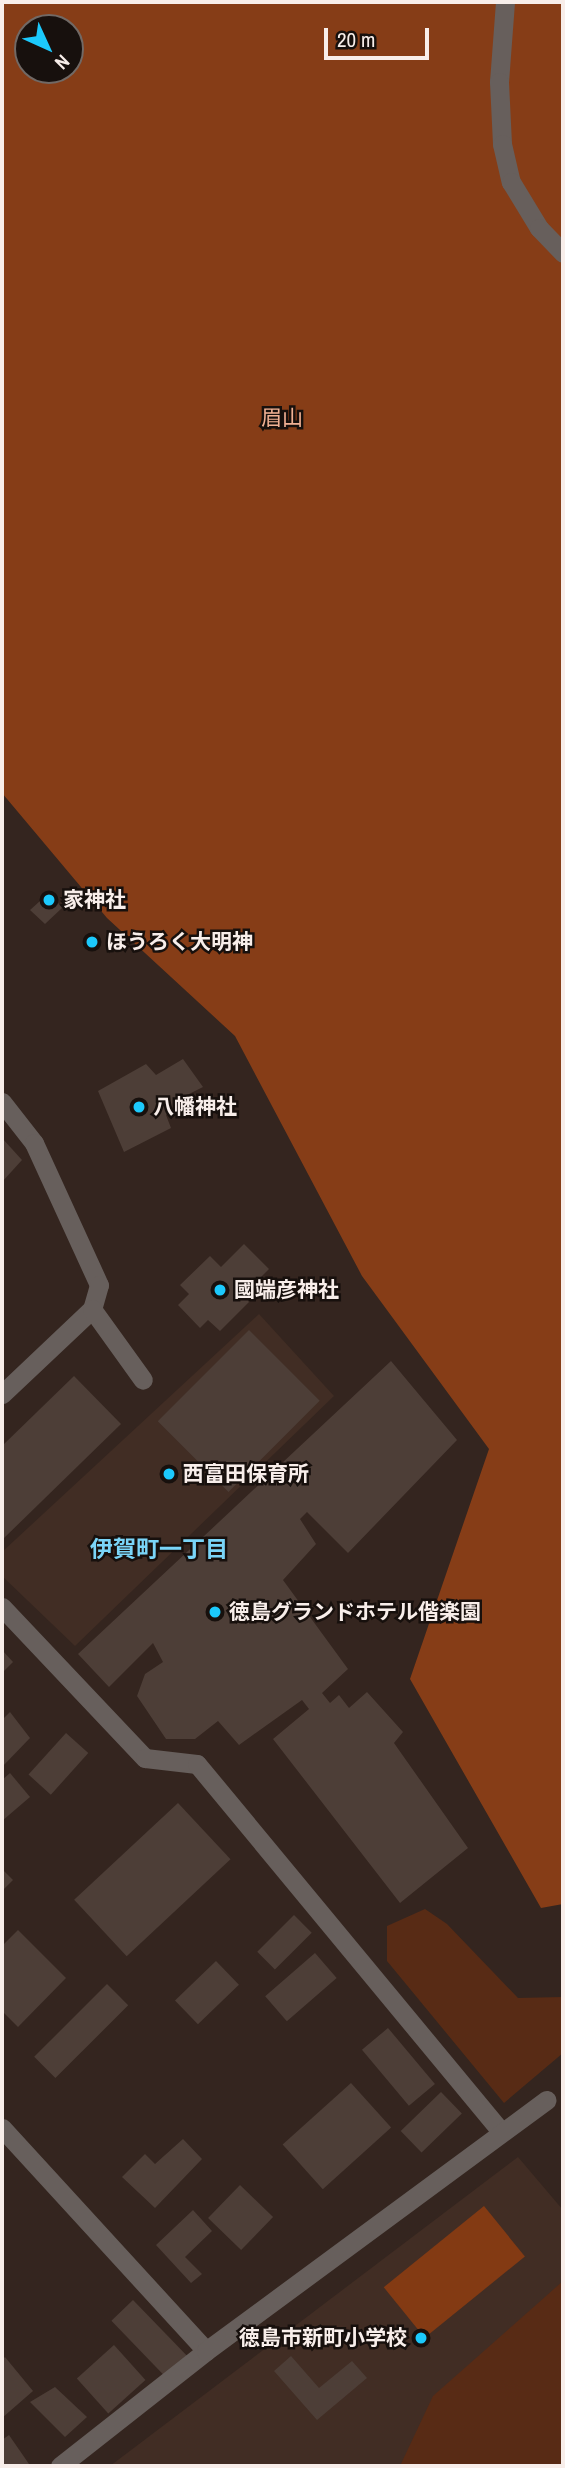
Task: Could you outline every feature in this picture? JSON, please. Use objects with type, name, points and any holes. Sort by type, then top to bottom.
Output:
[{"type":"street","points":[[505,2],[499,82],[508,169],[538,228],[563,253]]},
{"type":"street","points":[[2,1102],[34,1143],[99,1285],[92,1309],[2,1394]]},
{"type":"street","points":[[92,1309],[143,1380]]},
{"type":"street","points":[[2,1607],[145,1758],[197,1764],[501,2131]]},
{"type":"street","points":[[60,2466],[206,2351],[546,2100]]},
{"type":"street","points":[[2,2128],[206,2351]]},
{"type":"shaded area","name":"西富田保育所","points":[[259,1314],[334,1396],[75,1646],[2,1576],[2,1552]]},
{"type":"shaded area","points":[[425,1909],[447,1924],[518,1998],[563,1997],[563,2053],[504,2103],[387,1961],[387,1926]]},
{"type":"shaded area","name":"徳島市新町小学校","points":[[518,2157],[563,2210],[563,2466],[110,2466]]},
{"type":"shaded area","points":[[484,2206],[525,2257],[425,2338],[384,2287]]},
{"type":"shaded area","points":[[563,2281],[563,2466],[400,2466],[433,2396]]},
{"type":"green space","name":"眉山","points":[[2,2],[563,2],[563,1904],[541,1908],[410,1679],[489,1449],[362,1276],[235,1036],[107,918],[2,793]]},
{"type":"building","name":"家神社","points":[[50,892],[62,908],[45,924],[30,910]]},
{"type":"building","name":"八幡神社","points":[[183,1059],[203,1087],[181,1098],[166,1115],[171,1128],[124,1152],[98,1091],[146,1064],[156,1075]]},
{"type":"building","points":[[2,1138],[22,1160],[2,1182]]},
{"type":"building","name":"國端彦神社","points":[[244,1244],[269,1269],[251,1287],[258,1293],[220,1331],[208,1320],[200,1328],[178,1305],[189,1294],[180,1285],[210,1256],[221,1267]]},
{"type":"building","points":[[249,1330],[320,1401],[228,1492],[158,1421]]},
{"type":"building","name":"徳島グランドホテル偕楽園","points":[[391,1361],[457,1440],[348,1553],[307,1512],[300,1519],[316,1544],[283,1580],[348,1669],[322,1693],[330,1703],[339,1695],[349,1708],[367,1692],[403,1732],[394,1743],[468,1848],[400,1903],[273,1739],[309,1709],[302,1700],[239,1745],[218,1721],[195,1739],[166,1739],[137,1696],[145,1674],[163,1662],[153,1643],[109,1687],[78,1654]]},
{"type":"building","points":[[74,1376],[121,1424],[2,1540],[2,1446]]},
{"type":"building","points":[[2,1650],[13,1662],[2,1673]]},
{"type":"building","points":[[10,1712],[30,1738],[2,1767],[2,1720]]},
{"type":"building","points":[[66,1733],[88,1753],[51,1795],[29,1775]]},
{"type":"building","points":[[10,1773],[30,1797],[2,1821],[2,1780]]},
{"type":"building","points":[[178,1803],[231,1859],[127,1956],[74,1900]]},
{"type":"building","points":[[2,1869],[13,1880],[2,1891]]},
{"type":"building","points":[[294,1915],[312,1933],[275,1969],[257,1952]]},
{"type":"building","points":[[18,1930],[66,1978],[18,2027],[2,2011],[2,1946]]},
{"type":"building","points":[[315,1953],[337,1978],[287,2021],[265,1996]]},
{"type":"building","points":[[216,1961],[239,1985],[198,2024],[175,2001]]},
{"type":"building","points":[[107,1984],[128,2005],[55,2078],[34,2057]]},
{"type":"building","points":[[388,2028],[435,2084],[409,2106],[362,2050]]},
{"type":"building","points":[[351,2083],[391,2128],[323,2189],[283,2145]]},
{"type":"building","points":[[441,2092],[462,2114],[422,2152],[401,2131]]},
{"type":"building","points":[[183,2139],[202,2159],[155,2208],[122,2177],[145,2154],[155,2164]]},
{"type":"building","points":[[240,2185],[273,2217],[241,2250],[208,2218]]},
{"type":"building","points":[[193,2210],[212,2231],[185,2257],[202,2274],[191,2283],[156,2245]]},
{"type":"building","points":[[133,2300],[187,2356],[166,2377],[111,2321]]},
{"type":"building","points":[[114,2345],[145,2380],[108,2413],[77,2378]]},
{"type":"building","points":[[291,2356],[319,2388],[352,2361],[367,2378],[317,2420],[274,2371]]},
{"type":"building","points":[[5,2357],[33,2391],[2,2418],[2,2360]]},
{"type":"building","points":[[55,2387],[87,2417],[65,2437],[30,2402]]},
{"type":"building","points":[[9,2435],[29,2464],[26,2466],[2,2466],[2,2440]]},
{"type":"place","name":"家神社","points":[[49,900]]},
{"type":"place","name":"ほうろく大明神","points":[[92,942]]},
{"type":"place","name":"八幡神社","points":[[139,1107]]},
{"type":"place","name":"國端彦神社","points":[[220,1290]]},
{"type":"place","name":"西富田保育所","points":[[169,1474]]},
{"type":"place","name":"徳島グランドホテル偕楽園","points":[[215,1612]]},
{"type":"place","name":"徳島市新町小学校","points":[[421,2338]]},
{"type":"district","name":"伊賀町一丁目","points":[[159,1549]]}]
